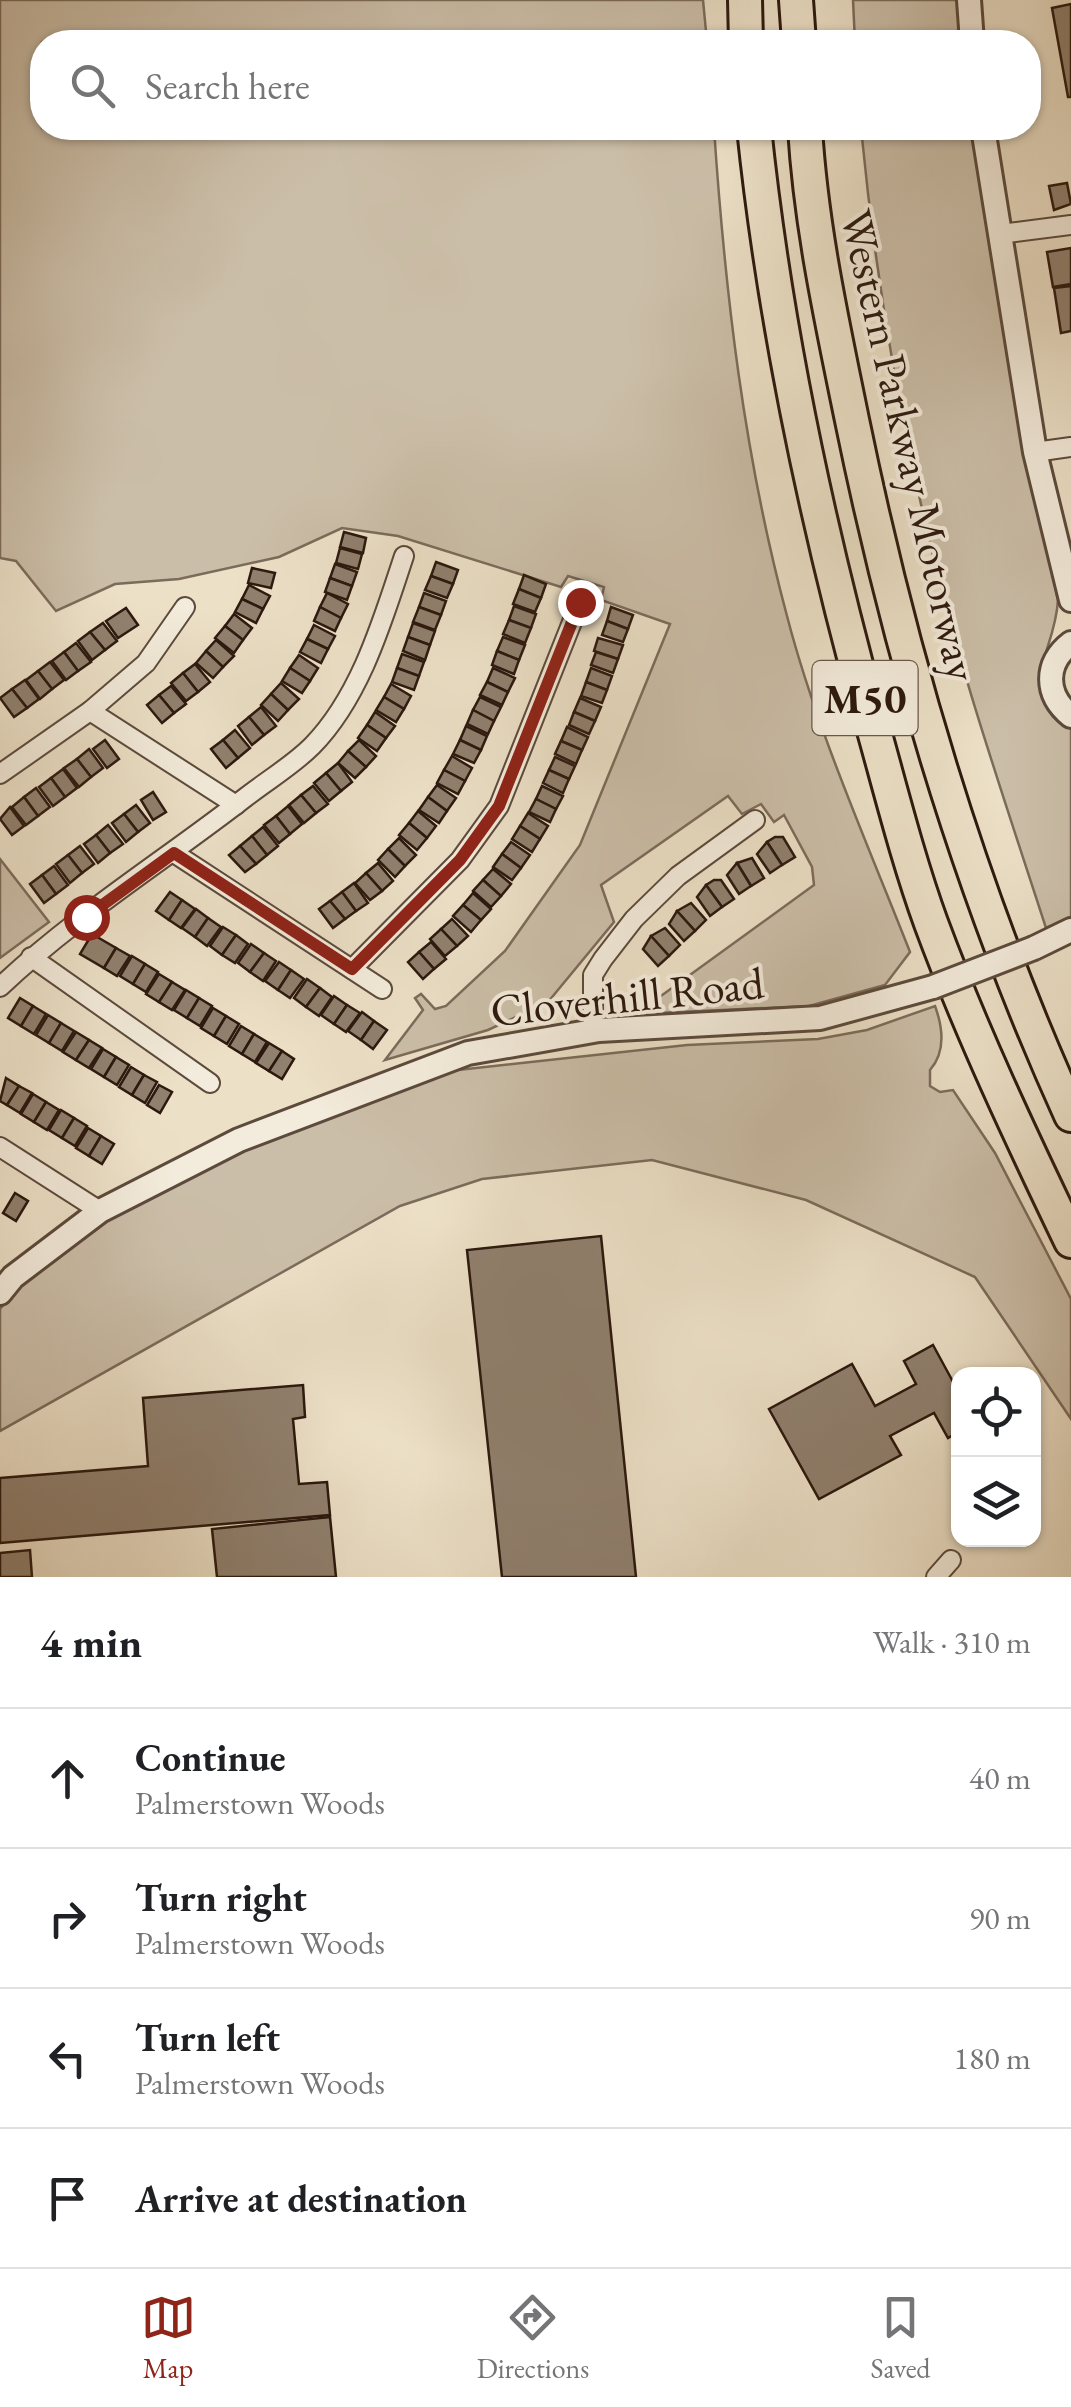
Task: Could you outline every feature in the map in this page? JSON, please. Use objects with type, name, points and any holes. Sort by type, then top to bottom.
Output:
[{"type":"highway","points":[[745,0],[746,30]]},
{"type":"highway","points":[[796,0],[798,30]]},
{"type":"highway","name":"Western Parkway Motorway","points":[[755,140],[768,255],[797,423],[833,584],[886,774],[931,921],[1008,1108],[1071,1241]]},
{"type":"highway","name":"Western Parkway Motorway","points":[[806,140],[810,214],[886,583],[945,785],[1015,992],[1071,1114]]},
{"type":"street","points":[[969,0],[971,30]]},
{"type":"street","points":[[985,140],[1035,452],[1071,600]]},
{"type":"street","points":[[1000,234],[1071,225]]},
{"type":"street","points":[[1035,452],[1071,447]]},
{"type":"street","points":[[0,987],[31,957],[313,745],[355,682],[382,624],[404,556]]},
{"type":"street","points":[[352,969],[460,860],[499,806],[580,602]]},
{"type":"street","points":[[0,774],[90,711],[146,663],[185,608]]},
{"type":"street","points":[[1071,610],[1065,648],[1052,666],[1052,694],[1071,716]]},
{"type":"street","points":[[90,711],[236,805]]},
{"type":"street","points":[[592,1031],[592,974],[603,959],[634,919],[678,876],[755,820]]},
{"type":"street","points":[[174,853],[382,989]]},
{"type":"street","name":"Cloverhill Road","points":[[0,1293],[13,1277],[100,1211],[239,1140],[468,1053],[592,1031],[820,1018],[933,987],[1071,930]]},
{"type":"street","points":[[31,957],[210,1083]]},
{"type":"street","points":[[0,1147],[100,1211]]},
{"type":"street","points":[[936,1577],[951,1560]]},
{"type":"shaded area","points":[[0,0],[703,0],[706,30],[30,30],[30,140],[715,140],[739,374],[772,556],[813,701],[910,952],[885,985],[809,1006],[636,1014],[814,885],[812,867],[784,815],[774,822],[761,804],[742,814],[728,796],[601,885],[614,922],[548,1002],[488,1030],[385,1060],[423,1010],[415,998],[421,994],[435,1009],[446,1006],[505,951],[580,845],[670,624],[601,600],[604,587],[568,576],[561,587],[398,536],[342,528],[279,557],[179,579],[115,584],[56,611],[16,561],[0,558]]},
{"type":"shaded area","points":[[853,0],[961,0],[964,30],[854,30]]},
{"type":"shaded area","points":[[862,140],[979,140],[1028,455],[1058,600],[1041,683],[1044,698],[1071,728],[1071,917],[1046,928],[938,577],[905,427],[872,228]]},
{"type":"shaded area","points":[[0,859],[49,922],[0,958]]},
{"type":"shaded area","points":[[935,1006],[941,1040],[939,1056],[930,1070],[930,1086],[940,1092],[953,1090],[995,1153],[1071,1299],[1071,1419],[1041,1375],[1041,1367],[1036,1367],[975,1277],[806,1200],[652,1160],[482,1179],[400,1206],[0,1431],[0,1309],[21,1283],[109,1220],[238,1153],[449,1071],[687,1045],[818,1039],[867,1030]]},
{"type":"building","points":[[1071,4],[1071,97],[1068,97],[1052,8]]},
{"type":"building","points":[[1067,183],[1071,204],[1054,210],[1049,186]]},
{"type":"building","points":[[1071,248],[1071,284],[1053,287],[1047,252]]},
{"type":"building","points":[[1071,286],[1071,331],[1061,333],[1054,288]]},
{"type":"building","points":[[344,532],[366,538],[363,553],[340,547]]},
{"type":"building","points":[[340,548],[362,554],[358,569],[336,563]]},
{"type":"building","points":[[436,562],[458,570],[453,584],[431,576]]},
{"type":"building","points":[[335,564],[357,572],[352,586],[330,578]]},
{"type":"building","points":[[252,568],[275,573],[271,588],[248,583]]},
{"type":"building","points":[[524,575],[546,584],[541,598],[519,589]]},
{"type":"building","points":[[431,576],[453,584],[447,598],[425,590]]},
{"type":"building","points":[[330,578],[352,586],[347,600],[325,592]]},
{"type":"building","points":[[249,585],[270,596],[263,609],[242,599]]},
{"type":"building","points":[[519,589],[541,598],[535,612],[513,604]]},
{"type":"building","points":[[327,593],[348,604],[341,618],[320,607]]},
{"type":"building","points":[[424,593],[446,601],[441,615],[419,607]]},
{"type":"building","points":[[242,599],[263,609],[256,623],[235,612]]},
{"type":"building","points":[[514,606],[536,614],[531,628],[509,620]]},
{"type":"building","points":[[320,607],[341,618],[335,631],[314,621]]},
{"type":"building","points":[[419,607],[441,615],[435,630],[413,622]]},
{"type":"building","points":[[611,607],[633,615],[628,629],[607,621]]},
{"type":"building","points":[[126,608],[138,625],[118,638],[106,621]]},
{"type":"building","points":[[234,614],[252,628],[243,640],[225,626]]},
{"type":"building","points":[[509,620],[531,628],[525,643],[503,634]]},
{"type":"building","points":[[607,621],[628,629],[623,642],[602,635]]},
{"type":"building","points":[[103,623],[117,641],[105,650],[90,632]]},
{"type":"building","points":[[413,623],[435,631],[430,645],[408,637]]},
{"type":"building","points":[[314,625],[335,636],[328,649],[307,639]]},
{"type":"building","points":[[225,626],[243,640],[234,653],[215,638]]},
{"type":"building","points":[[90,632],[105,650],[92,660],[78,641]]},
{"type":"building","points":[[408,637],[430,645],[425,660],[403,651]]},
{"type":"building","points":[[503,637],[525,645],[519,660],[497,651]]},
{"type":"building","points":[[598,638],[623,645],[618,659],[594,651]]},
{"type":"building","points":[[307,639],[328,649],[321,663],[300,652]]},
{"type":"building","points":[[216,640],[234,656],[223,667],[206,651]]},
{"type":"building","points":[[76,643],[91,662],[78,671],[64,652]]},
{"type":"building","points":[[206,651],[223,667],[213,678],[196,663]]},
{"type":"building","points":[[497,651],[519,660],[514,674],[492,665]]},
{"type":"building","points":[[64,652],[78,671],[66,680],[52,661]]},
{"type":"building","points":[[596,652],[618,659],[613,673],[591,665]]},
{"type":"building","points":[[402,654],[424,662],[419,676],[397,668]]},
{"type":"building","points":[[299,655],[318,668],[310,681],[290,668]]},
{"type":"building","points":[[50,662],[64,680],[52,689],[38,671]]},
{"type":"building","points":[[195,664],[210,682],[198,692],[183,673]]},
{"type":"building","points":[[290,668],[310,681],[302,693],[282,681]]},
{"type":"building","points":[[397,668],[419,676],[414,690],[392,682]]},
{"type":"building","points":[[493,668],[515,678],[508,692],[487,682]]},
{"type":"building","points":[[591,668],[612,676],[607,690],[586,682]]},
{"type":"building","points":[[38,671],[52,689],[40,699],[26,680]]},
{"type":"building","points":[[183,673],[198,692],[186,701],[171,683]]},
{"type":"building","points":[[25,680],[39,699],[27,708],[12,689]]},
{"type":"building","points":[[487,682],[508,692],[502,705],[480,695]]},
{"type":"building","points":[[586,682],[607,690],[602,703],[581,696]]},
{"type":"building","points":[[281,683],[299,699],[288,710],[271,694]]},
{"type":"building","points":[[391,684],[411,696],[404,709],[384,697]]},
{"type":"building","points":[[171,686],[186,704],[174,713],[159,695]]},
{"type":"building","points":[[12,689],[27,708],[14,717],[0,698]]},
{"type":"building","points":[[271,694],[288,710],[278,721],[261,705]]},
{"type":"building","points":[[159,695],[174,713],[162,723],[147,705]]},
{"type":"building","points":[[384,697],[404,709],[396,722],[376,710]]},
{"type":"building","points":[[480,697],[501,707],[494,721],[473,710]]},
{"type":"building","points":[[580,698],[601,707],[595,721],[574,712]]},
{"type":"building","points":[[261,707],[276,726],[264,735],[249,717]]},
{"type":"building","points":[[473,710],[494,721],[488,734],[467,724]]},
{"type":"building","points":[[375,712],[395,726],[386,738],[367,725]]},
{"type":"building","points":[[574,712],[595,721],[589,734],[569,725]]},
{"type":"building","points":[[249,717],[264,735],[252,745],[238,726]]},
{"type":"building","points":[[367,725],[386,738],[377,751],[358,738]]},
{"type":"building","points":[[466,726],[487,736],[481,750],[460,740]]},
{"type":"building","points":[[567,727],[588,737],[582,750],[561,741]]},
{"type":"building","points":[[235,730],[250,748],[238,758],[223,740]]},
{"type":"building","points":[[105,740],[119,759],[107,768],[93,749]]},
{"type":"building","points":[[223,740],[238,758],[226,768],[211,749]]},
{"type":"building","points":[[359,740],[376,756],[366,767],[348,751]]},
{"type":"building","points":[[460,740],[481,750],[474,763],[453,754]]},
{"type":"building","points":[[561,741],[582,750],[576,764],[555,754]]},
{"type":"building","points":[[89,749],[103,768],[91,777],[77,759]]},
{"type":"building","points":[[348,751],[366,767],[355,778],[338,763]]},
{"type":"building","points":[[452,756],[472,768],[465,781],[444,770]]},
{"type":"building","points":[[555,757],[575,766],[569,779],[549,770]]},
{"type":"building","points":[[77,759],[91,777],[79,787],[64,768]]},
{"type":"building","points":[[338,763],[352,782],[341,791],[326,773]]},
{"type":"building","points":[[63,769],[77,788],[65,797],[51,778]]},
{"type":"building","points":[[444,770],[465,781],[458,794],[437,783]]},
{"type":"building","points":[[549,770],[569,779],[563,793],[543,783]]},
{"type":"building","points":[[326,773],[341,791],[329,801],[314,783]]},
{"type":"building","points":[[51,778],[65,797],[53,806],[39,787]]},
{"type":"building","points":[[437,785],[456,798],[447,811],[428,797]]},
{"type":"building","points":[[313,786],[328,804],[316,813],[301,795]]},
{"type":"building","points":[[542,786],[563,796],[556,809],[536,799]]},
{"type":"building","points":[[36,788],[50,807],[38,816],[24,797]]},
{"type":"building","points":[[153,792],[166,812],[153,820],[141,800]]},
{"type":"building","points":[[301,795],[316,813],[304,823],[289,805]]},
{"type":"building","points":[[24,797],[38,816],[26,825],[12,807]]},
{"type":"building","points":[[428,797],[447,811],[439,823],[419,810]]},
{"type":"building","points":[[536,799],[556,809],[550,822],[529,812]]},
{"type":"building","points":[[136,805],[150,823],[138,832],[124,814]]},
{"type":"building","points":[[288,806],[302,824],[290,834],[276,816]]},
{"type":"building","points":[[10,807],[24,826],[12,835],[0,819]]},
{"type":"building","points":[[418,811],[436,826],[427,838],[409,823]]},
{"type":"building","points":[[528,813],[548,826],[540,839],[520,826]]},
{"type":"building","points":[[124,814],[138,832],[126,842],[112,823]]},
{"type":"building","points":[[276,816],[290,834],[279,843],[264,825]]},
{"type":"building","points":[[409,823],[427,838],[417,850],[399,835]]},
{"type":"building","points":[[108,825],[123,844],[110,853],[96,835]]},
{"type":"building","points":[[520,826],[540,839],[532,852],[512,839]]},
{"type":"building","points":[[263,827],[278,846],[267,855],[252,836]]},
{"type":"building","points":[[96,835],[110,853],[98,863],[84,844]]},
{"type":"building","points":[[252,836],[267,855],[256,864],[240,846]]},
{"type":"building","points":[[783,837],[795,857],[782,865],[767,842]]},
{"type":"building","points":[[399,838],[416,855],[405,866],[388,849]]},
{"type":"building","points":[[511,842],[530,855],[521,868],[502,854]]},
{"type":"building","points":[[767,842],[782,865],[770,873],[757,854]]},
{"type":"building","points":[[80,846],[94,864],[82,873],[68,855]]},
{"type":"building","points":[[240,846],[256,864],[245,872],[229,855]]},
{"type":"building","points":[[388,849],[405,866],[395,877],[378,860]]},
{"type":"building","points":[[502,854],[521,868],[512,880],[493,867]]},
{"type":"building","points":[[68,855],[82,873],[70,883],[56,864]]},
{"type":"building","points":[[752,858],[764,878],[751,886],[737,863]]},
{"type":"building","points":[[378,863],[393,881],[382,891],[366,873]]},
{"type":"building","points":[[737,863],[751,886],[739,894],[727,875]]},
{"type":"building","points":[[54,866],[68,885],[56,894],[42,875]]},
{"type":"building","points":[[493,869],[511,884],[501,896],[483,880]]},
{"type":"building","points":[[366,873],[382,891],[370,900],[355,883]]},
{"type":"building","points":[[42,875],[56,894],[44,903],[30,884]]},
{"type":"building","points":[[483,880],[501,896],[491,907],[473,891]]},
{"type":"building","points":[[721,880],[734,899],[722,907],[706,885]]},
{"type":"building","points":[[354,883],[368,903],[356,911],[342,892]]},
{"type":"building","points":[[706,885],[722,907],[710,916],[697,897]]},
{"type":"building","points":[[170,892],[182,900],[169,920],[156,911]]},
{"type":"building","points":[[342,892],[356,911],[345,919],[330,901]]},
{"type":"building","points":[[473,893],[491,909],[481,920],[463,905]]},
{"type":"building","points":[[182,900],[195,909],[181,928],[169,920]]},
{"type":"building","points":[[330,901],[345,919],[333,928],[319,909]]},
{"type":"building","points":[[691,903],[706,920],[695,931],[677,911]]},
{"type":"building","points":[[463,905],[481,920],[471,932],[453,916]]},
{"type":"building","points":[[196,909],[208,918],[195,937],[182,928]]},
{"type":"building","points":[[677,911],[695,931],[684,941],[669,924]]},
{"type":"building","points":[[208,918],[221,927],[207,946],[195,937]]},
{"type":"building","points":[[452,919],[468,936],[457,946],[441,929]]},
{"type":"building","points":[[223,927],[236,935],[222,955],[210,946]]},
{"type":"building","points":[[665,928],[680,945],[669,956],[651,936]]},
{"type":"building","points":[[441,929],[457,946],[445,956],[430,939]]},
{"type":"building","points":[[92,934],[116,948],[104,968],[80,954]]},
{"type":"building","points":[[236,935],[248,944],[235,963],[222,955]]},
{"type":"building","points":[[651,936],[669,956],[658,966],[643,949]]},
{"type":"building","points":[[431,942],[446,959],[434,969],[419,952]]},
{"type":"building","points":[[251,944],[264,953],[250,972],[238,963]]},
{"type":"building","points":[[116,948],[130,956],[117,976],[104,968]]},
{"type":"building","points":[[419,952],[434,969],[423,979],[408,962]]},
{"type":"building","points":[[264,953],[276,961],[263,981],[250,972]]},
{"type":"building","points":[[132,956],[145,964],[133,984],[120,976]]},
{"type":"building","points":[[279,962],[291,970],[278,990],[265,981]]},
{"type":"building","points":[[145,964],[158,972],[146,992],[133,984]]},
{"type":"building","points":[[291,970],[304,979],[290,998],[278,990]]},
{"type":"building","points":[[159,974],[172,982],[159,1002],[146,994]]},
{"type":"building","points":[[307,979],[320,988],[306,1007],[294,998]]},
{"type":"building","points":[[172,982],[185,990],[172,1010],[159,1002]]},
{"type":"building","points":[[320,988],[332,997],[319,1016],[306,1007]]},
{"type":"building","points":[[186,990],[199,998],[187,1018],[174,1010]]},
{"type":"building","points":[[334,996],[347,1005],[334,1024],[321,1015]]},
{"type":"building","points":[[20,998],[33,1006],[21,1026],[8,1018]]},
{"type":"building","points":[[199,998],[212,1006],[200,1026],[187,1018]]},
{"type":"building","points":[[347,1005],[360,1013],[346,1032],[334,1024]]},
{"type":"building","points":[[33,1006],[46,1014],[34,1034],[21,1026]]},
{"type":"building","points":[[213,1008],[226,1016],[214,1036],[201,1028]]},
{"type":"building","points":[[362,1012],[374,1021],[361,1040],[348,1031]]},
{"type":"building","points":[[48,1015],[61,1023],[49,1043],[36,1035]]},
{"type":"building","points":[[226,1016],[239,1024],[227,1044],[214,1036]]},
{"type":"building","points":[[374,1021],[387,1030],[373,1049],[361,1040]]},
{"type":"building","points":[[61,1023],[74,1031],[62,1051],[49,1043]]},
{"type":"building","points":[[241,1026],[254,1034],[242,1054],[229,1046]]},
{"type":"building","points":[[76,1032],[89,1040],[76,1060],[63,1052]]},
{"type":"building","points":[[254,1034],[267,1042],[255,1062],[242,1054]]},
{"type":"building","points":[[89,1040],[102,1048],[89,1068],[76,1060]]},
{"type":"building","points":[[269,1043],[282,1051],[269,1071],[256,1063]]},
{"type":"building","points":[[103,1049],[116,1057],[104,1077],[91,1069]]},
{"type":"building","points":[[282,1051],[294,1059],[282,1079],[269,1071]]},
{"type":"building","points":[[116,1057],[129,1065],[117,1085],[104,1077]]},
{"type":"building","points":[[131,1067],[144,1075],[132,1095],[119,1087]]},
{"type":"building","points":[[144,1075],[157,1082],[145,1103],[132,1095]]},
{"type":"building","points":[[6,1078],[19,1086],[7,1105],[0,1101]]},
{"type":"building","points":[[159,1085],[172,1092],[160,1113],[147,1105]]},
{"type":"building","points":[[19,1086],[32,1093],[20,1113],[7,1105]]},
{"type":"building","points":[[33,1094],[46,1102],[34,1122],[21,1114]]},
{"type":"building","points":[[46,1102],[59,1110],[47,1130],[34,1122]]},
{"type":"building","points":[[61,1110],[74,1118],[62,1138],[49,1130]]},
{"type":"building","points":[[74,1118],[87,1126],[75,1146],[62,1138]]},
{"type":"building","points":[[88,1128],[101,1136],[89,1156],[76,1148]]},
{"type":"building","points":[[101,1136],[114,1144],[102,1164],[89,1156]]},
{"type":"building","points":[[15,1193],[28,1201],[16,1221],[3,1213]]},
{"type":"building","points":[[601,1236],[636,1577],[502,1577],[467,1250]]},
{"type":"building","points":[[933,1345],[951,1378],[951,1436],[948,1438],[934,1413],[890,1436],[901,1455],[819,1499],[769,1409],[852,1364],[875,1406],[916,1384],[904,1361]]},
{"type":"building","points":[[303,1385],[305,1417],[293,1419],[299,1484],[327,1482],[330,1515],[0,1543],[0,1478],[148,1466],[143,1398]]},
{"type":"building","points":[[330,1517],[336,1577],[217,1577],[212,1529]]},
{"type":"building","points":[[30,1550],[32,1577],[0,1577],[0,1553]]},
{"type":"route","points":[[86,917],[174,853],[352,969],[460,860],[499,806],[580,602]]}]
